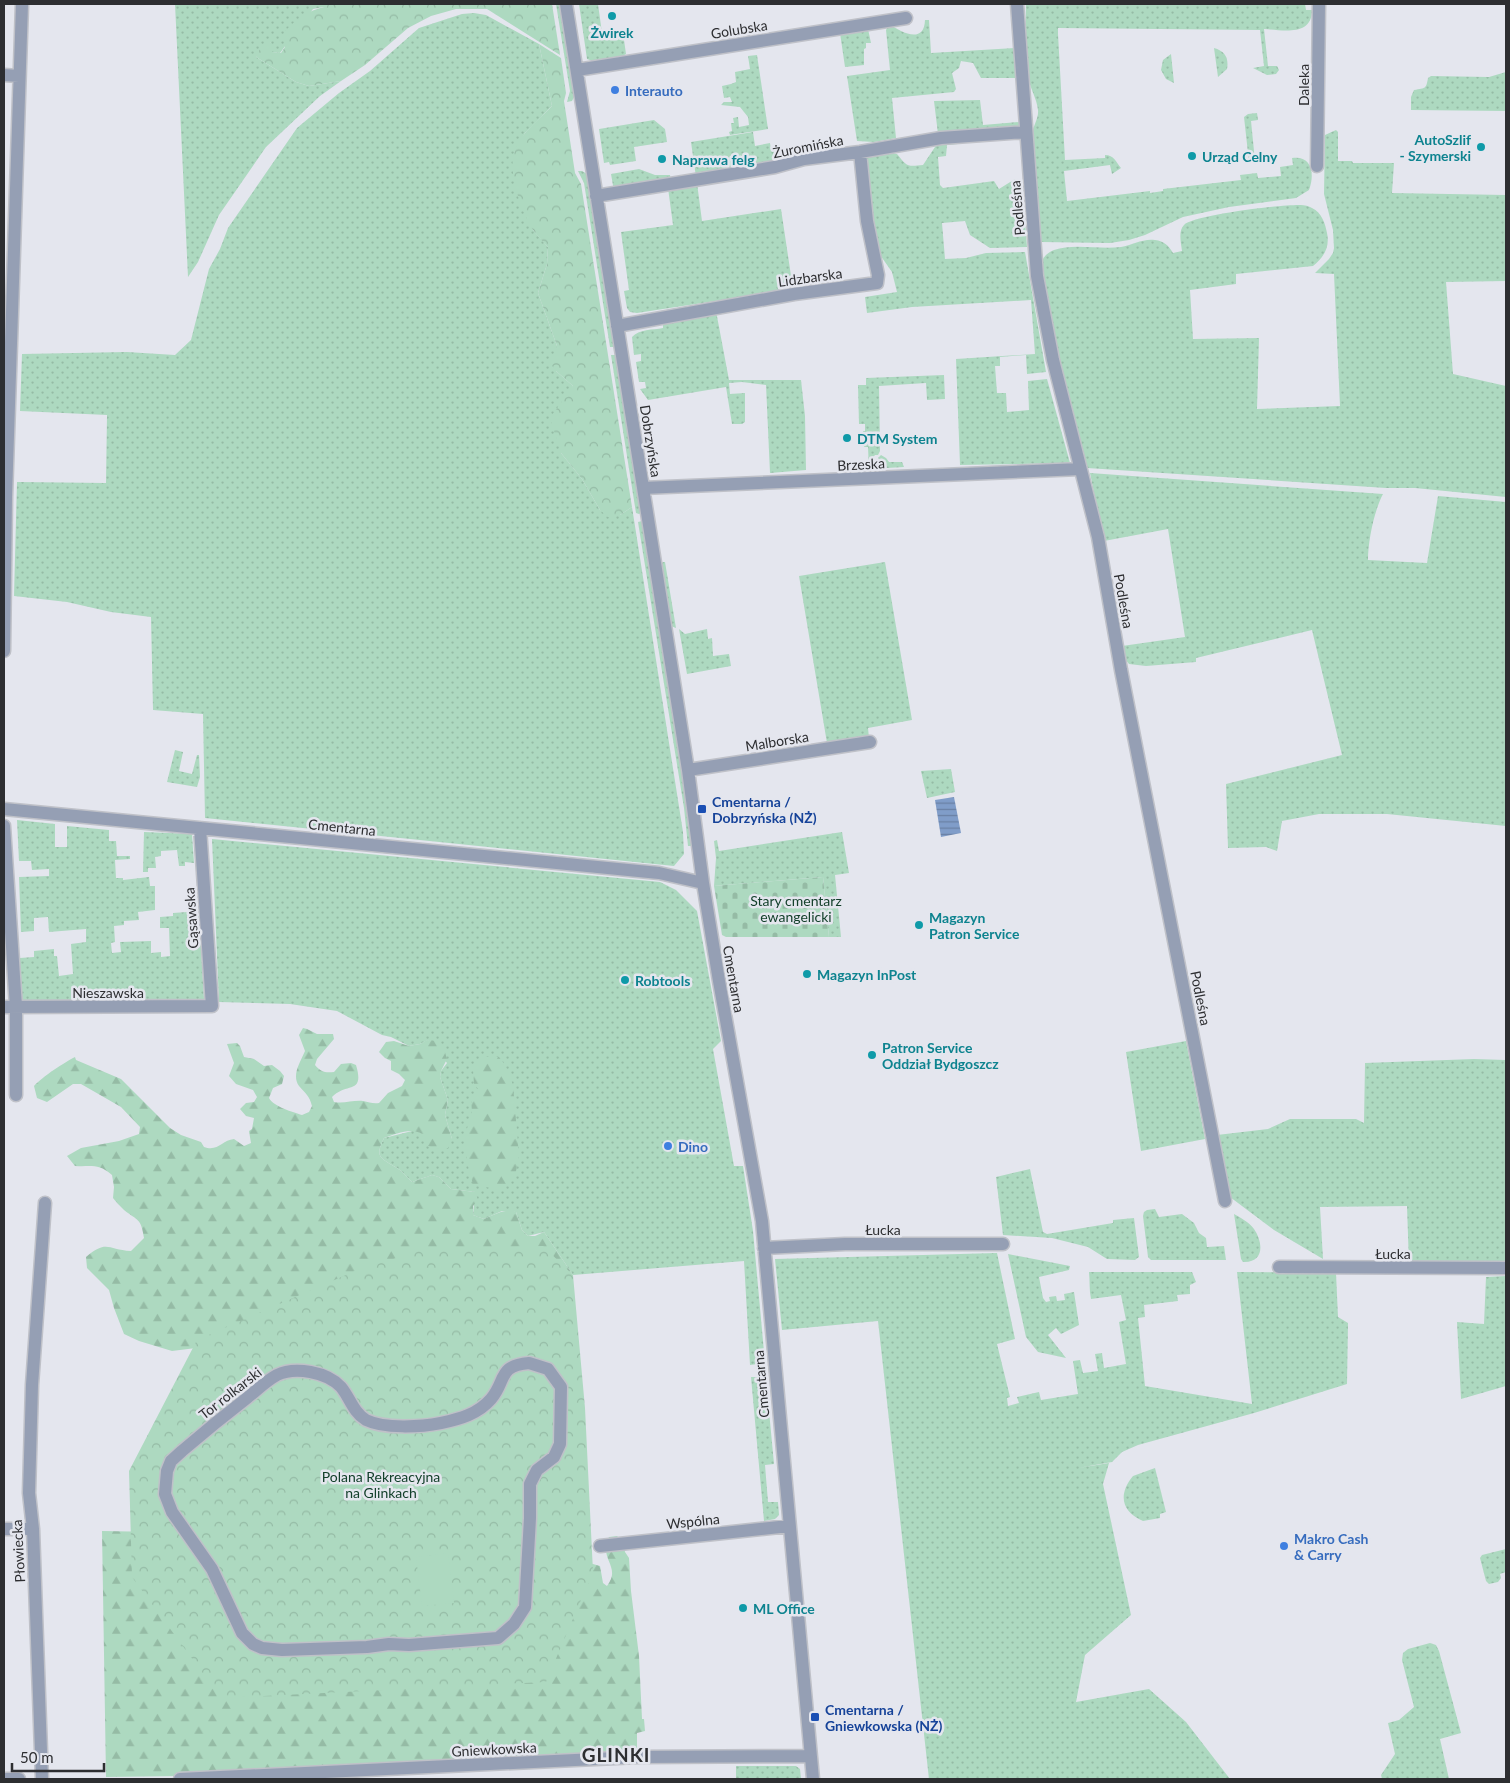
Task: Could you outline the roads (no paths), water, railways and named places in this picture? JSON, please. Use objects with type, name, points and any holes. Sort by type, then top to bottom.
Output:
[{"type":"street","points":[[4,651],[8,347],[22,4]]},
{"type":"street","name":"Dobrzyńska","points":[[566,4],[688,770],[703,883]]},
{"type":"street","name":"Podleśna","points":[[1017,4],[1037,276],[1042,310],[1098,537],[1125,688],[1225,1201]]},
{"type":"street","name":"Daleka","points":[[1317,166],[1319,4]]},
{"type":"street","name":"Golubska","points":[[576,70],[906,18]]},
{"type":"street","points":[[4,75],[19,76]]},
{"type":"street","name":"Żuromińska","points":[[596,196],[774,167],[804,158],[860,152],[941,138],[1026,132]]},
{"type":"street","name":"Lidzbarska","points":[[617,326],[776,297],[877,284],[878,275],[867,220],[860,152]]},
{"type":"street","name":"Brzeska","points":[[643,488],[1080,469]]},
{"type":"street","name":"Malborska","points":[[688,770],[870,742]]},
{"type":"street","name":"Cmentarna","points":[[4,809],[659,873],[703,883],[758,1196],[813,1779]]},
{"type":"street","points":[[4,826],[10,1007],[16,1095]]},
{"type":"street","name":"Gąsawska","points":[[200,828],[212,1006]]},
{"type":"street","name":"Nieszawska","points":[[10,1007],[212,1006]]},
{"type":"street","name":"Płowiecka","points":[[42,1779],[34,1529],[29,1493],[32,1385],[45,1202]]},
{"type":"street","name":"Łucka","points":[[764,1248],[845,1244],[1002,1244]]},
{"type":"street","name":"Łucka","points":[[1279,1267],[1506,1268]]},
{"type":"street","name":"Tor rolkarski","points":[[529,1363],[548,1369],[561,1388],[560,1444],[554,1457],[537,1470],[530,1484],[525,1607],[514,1624],[498,1638],[410,1645],[389,1644],[367,1647],[292,1649],[262,1648],[253,1644],[242,1633],[212,1569],[172,1512],[165,1494],[167,1471],[171,1462],[194,1441],[278,1374],[295,1370],[311,1371],[341,1387],[353,1408],[365,1419],[380,1425],[405,1426],[439,1424],[479,1411],[491,1398],[502,1377],[510,1367],[529,1363]]},
{"type":"street","name":"Wspólna","points":[[600,1546],[789,1526]]},
{"type":"street","points":[[4,1529],[34,1529]]},
{"type":"street","name":"Gniewkowska","points":[[180,1779],[637,1757],[811,1756]]},
{"type":"street","points":[[4,1778],[19,1779]]},
{"type":"water","points":[[954,797],[961,833],[941,837],[935,800]]},
{"type":"place","name":"Żwirek","points":[[612,16]]},
{"type":"place","name":"Interauto","points":[[615,90]]},
{"type":"place","name":"AutoSzlif - Szymerski","points":[[1481,147]]},
{"type":"place","name":"Urząd Celny","points":[[1192,156]]},
{"type":"place","name":"Naprawa felg","points":[[662,159]]},
{"type":"place","name":"DTM System","points":[[847,438]]},
{"type":"place","name":"Cmentarna / Dobrzyńska (NŻ)","points":[[702,809]]},
{"type":"place","name":"Magazyn Patron Service","points":[[919,925]]},
{"type":"place","name":"Magazyn InPost","points":[[807,974]]},
{"type":"place","name":"Robtools","points":[[625,980]]},
{"type":"place","name":"Patron Service Oddział Bydgoszcz","points":[[872,1055]]},
{"type":"place","name":"Dino","points":[[668,1146]]},
{"type":"place","name":"Makro Cash & Carry","points":[[1284,1546]]},
{"type":"place","name":"ML Office","points":[[743,1608]]},
{"type":"place","name":"Cmentarna / Gniewkowska (NŻ)","points":[[815,1717]]},
{"type":"district","name":"GLINKI","points":[[616,1754]]},
{"type":"park label","name":"Stary cmentarz ewangelicki","points":[[796,908]]},
{"type":"park label","name":"Polana Rekreacyjna na Glinkach","points":[[381,1484]]}]
